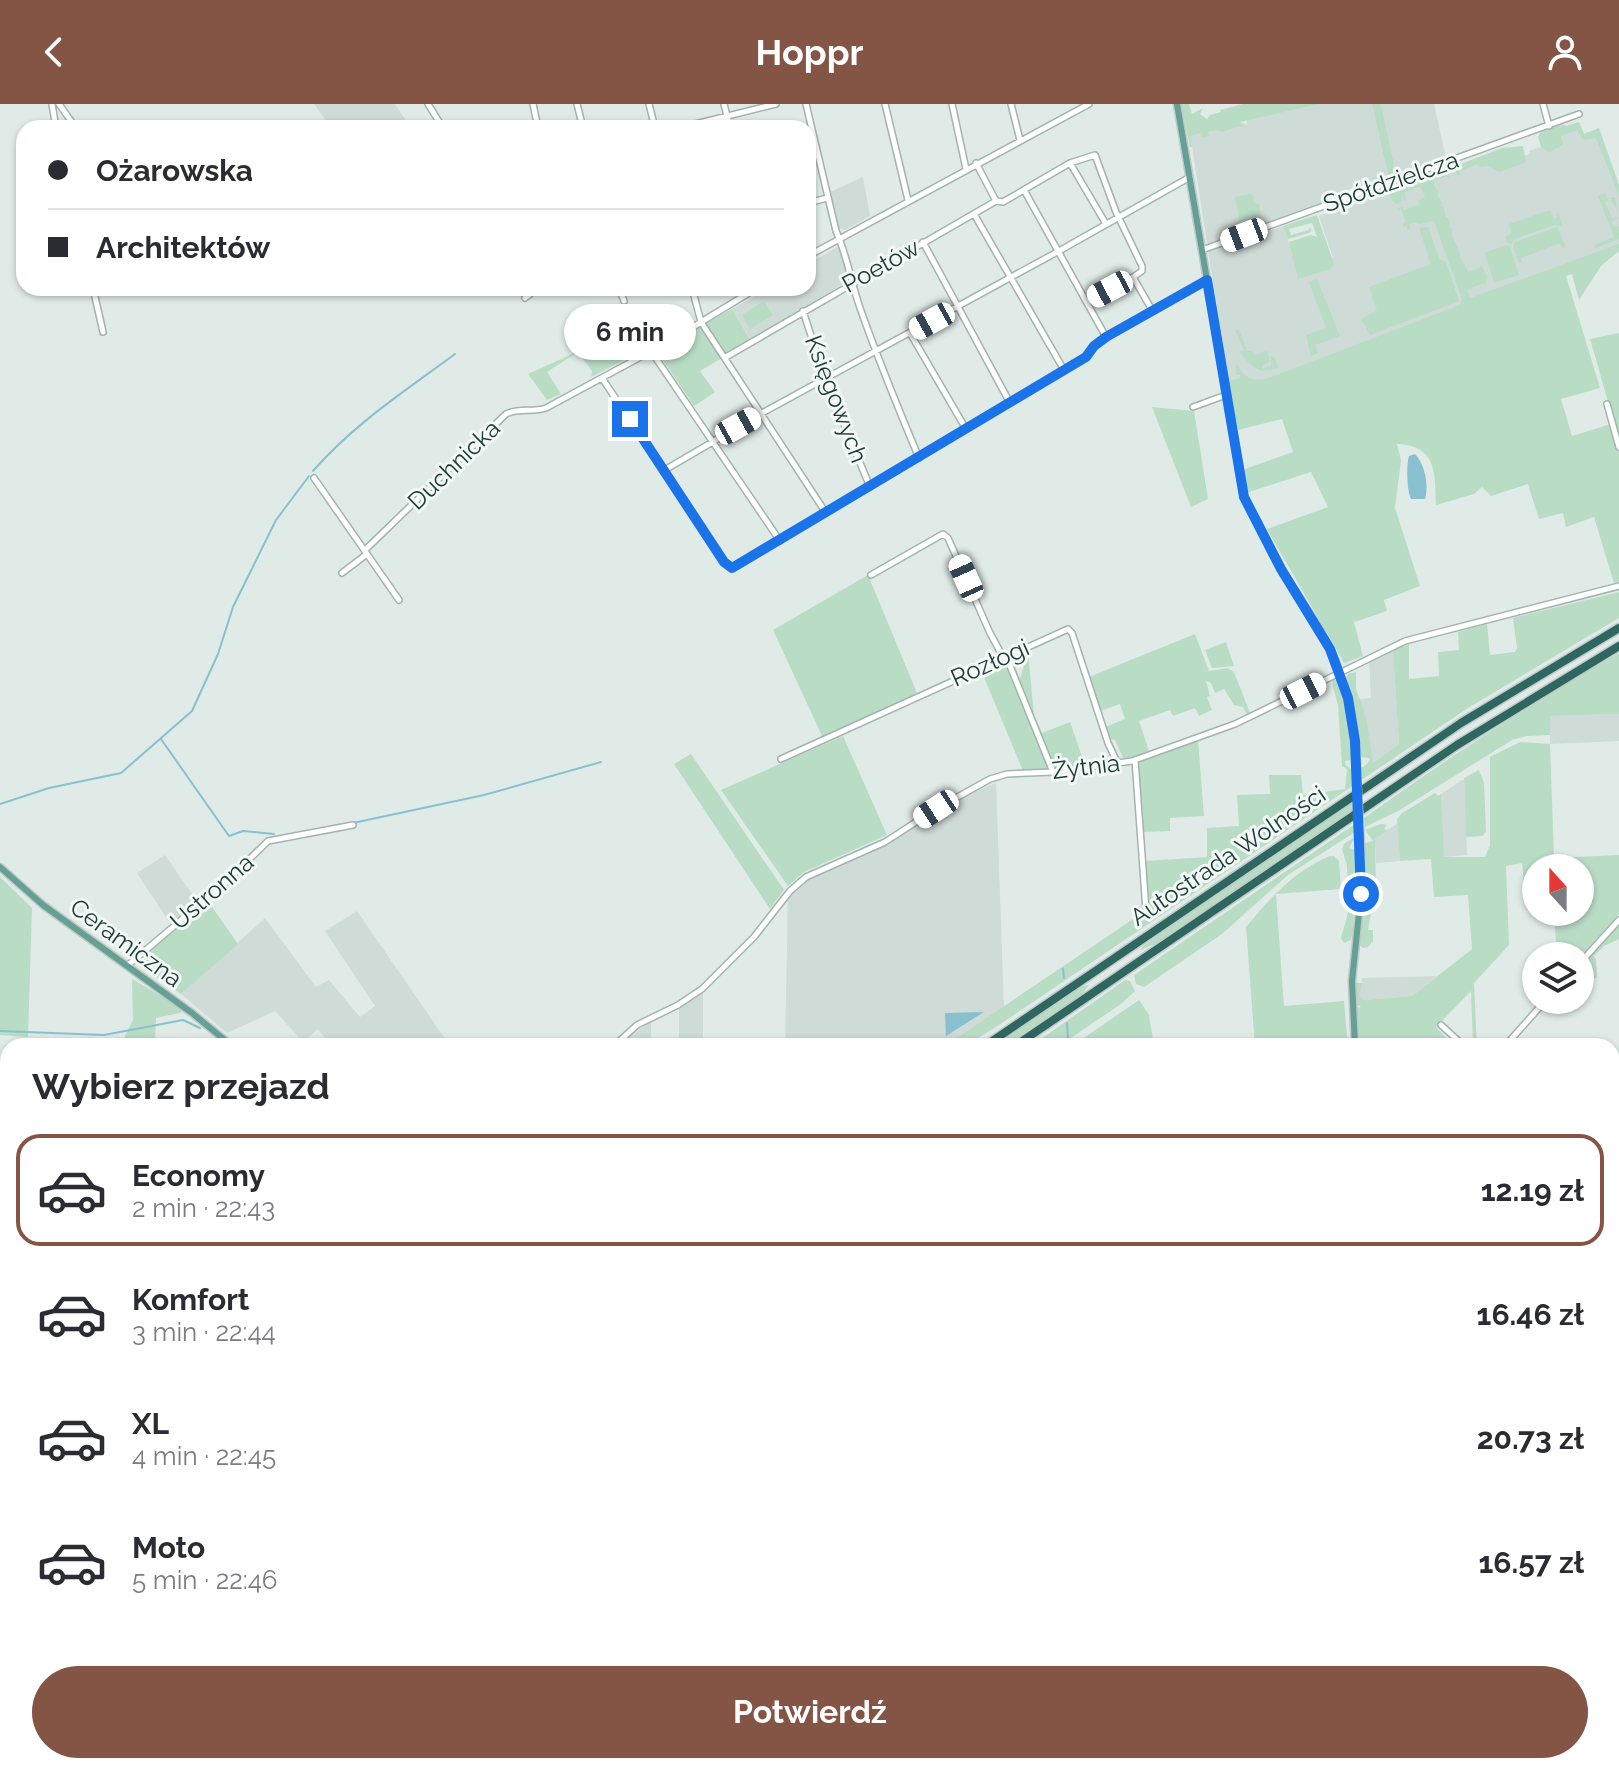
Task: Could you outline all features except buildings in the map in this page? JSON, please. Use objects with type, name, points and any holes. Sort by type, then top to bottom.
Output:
[{"type":"highway","name":"Autostrada Wolności","points":[[996,1038],[1461,723],[1619,628]]},
{"type":"highway","name":"Autostrada Wolności","points":[[1027,1038],[1457,745],[1619,646]]},
{"type":"highway","points":[[990,1038],[1027,1016]]},
{"type":"main road","points":[[1177,104],[1246,504],[1281,569],[1324,638],[1340,672],[1351,712],[1361,846],[1361,894],[1352,981],[1355,1038]]},
{"type":"main road","name":"Ceramiczna","points":[[0,867],[43,905],[221,1038]]},
{"type":"street","points":[[724,104],[728,120]]},
{"type":"street","points":[[711,120],[776,104]]},
{"type":"street","points":[[885,104],[908,200]]},
{"type":"street","points":[[952,104],[966,169]]},
{"type":"street","points":[[1011,104],[1020,140]]},
{"type":"street","points":[[816,251],[1089,104]]},
{"type":"street","points":[[1543,104],[1549,126]]},
{"type":"street","name":"Spółdzielcza","points":[[1202,250],[1579,114]]},
{"type":"street","points":[[816,149],[851,282],[919,458]]},
{"type":"street","name":"Poetów","points":[[726,357],[851,282],[1070,163],[1095,155],[1119,216]]},
{"type":"street","points":[[976,163],[996,201]]},
{"type":"street","points":[[1070,163],[1106,224]]},
{"type":"street","points":[[663,471],[762,413],[1190,177]]},
{"type":"street","points":[[1024,190],[1106,337]]},
{"type":"street","points":[[816,201],[827,198]]},
{"type":"street","points":[[974,214],[1064,370]]},
{"type":"street","points":[[1087,301],[1137,275],[1142,266],[1119,216]]},
{"type":"street","points":[[923,242],[1010,403]]},
{"type":"street","points":[[1137,275],[1152,310]]},
{"type":"street","points":[[602,378],[724,562],[732,568],[1086,357],[1106,337],[1207,280]]},
{"type":"street","points":[[95,296],[103,332]]},
{"type":"street","points":[[622,296],[624,301]]},
{"type":"street","points":[[694,296],[701,322],[826,513]]},
{"type":"street","name":"Duchnicka","points":[[342,573],[506,414],[515,410],[537,411],[546,408],[744,296]]},
{"type":"street","name":"Księgowych","points":[[803,311],[825,378],[870,487]]},
{"type":"street","points":[[910,333],[966,429]]},
{"type":"street","points":[[651,351],[780,541]]},
{"type":"street","points":[[1193,407],[1226,395]]},
{"type":"street","points":[[1607,404],[1619,447]]},
{"type":"street","points":[[314,478],[399,600]]},
{"type":"street","points":[[871,575],[941,534],[948,538],[990,633],[1005,656],[1053,772]]},
{"type":"street","name":"Żytnia","points":[[623,1038],[637,1025],[702,989],[754,937],[790,891],[806,877],[885,842],[990,779],[1007,774],[1053,772],[1135,760],[1235,724],[1405,641],[1619,586]]},
{"type":"street","name":"Rozłogi","points":[[781,759],[1005,656],[1070,630],[1118,764]]},
{"type":"street","points":[[1135,760],[1146,910]]},
{"type":"street","name":"Ustronna","points":[[126,966],[226,882],[268,841],[353,825]]},
{"type":"street","points":[[1594,948],[1619,920]]},
{"type":"street","points":[[1512,1038],[1533,1014]]},
{"type":"street","points":[[1441,1025],[1455,1038]]},
{"type":"shaded area","points":[[314,104],[395,104],[405,119],[402,120],[325,120]]},
{"type":"shaded area","points":[[1320,104],[1372,104],[1388,177],[1340,192],[1341,197],[1211,245],[1207,243],[1190,133],[1239,122],[1247,124],[1247,120]]},
{"type":"shaded area","points":[[1381,104],[1434,104],[1446,158],[1412,170],[1410,167],[1406,169],[1407,172],[1396,174]]},
{"type":"shaded area","points":[[1579,122],[1584,134],[1599,128],[1619,185],[1619,247],[1231,394],[1208,250],[1284,226],[1298,275],[1333,258],[1319,216],[1479,157],[1525,156],[1541,147],[1560,129]]},
{"type":"shaded area","points":[[863,177],[870,216],[845,230],[839,228],[830,192]]},
{"type":"shaded area","points":[[839,246],[846,282],[751,340],[732,309],[756,296],[816,296],[816,259]]},
{"type":"shaded area","points":[[1393,650],[1399,744],[1372,764],[1359,699],[1371,698],[1369,660]]},
{"type":"shaded area","points":[[1619,714],[1619,741],[1550,744],[1550,716]]},
{"type":"shaded area","points":[[1462,780],[1467,855],[1443,857],[1441,794]]},
{"type":"shaded area","points":[[996,783],[1004,1007],[957,1038],[785,1038],[788,896],[807,879],[883,847],[960,798]]},
{"type":"shaded area","points":[[1398,823],[1400,861],[1376,863],[1375,839]]},
{"type":"shaded area","points":[[165,855],[199,904],[171,925],[137,873]]},
{"type":"shaded area","points":[[357,911],[444,1038],[324,1038],[318,1029],[308,1038],[299,1038],[275,1011],[227,1033],[181,994],[265,918],[316,987],[329,980],[360,1017],[375,1006],[325,931]]},
{"type":"shaded area","points":[[1437,976],[1412,996],[1364,1000],[1360,997],[1362,978]]},
{"type":"shaded area","points":[[703,991],[703,1038],[679,1038],[679,1008]]},
{"type":"shaded area","points":[[651,1021],[651,1038],[629,1038]]},
{"type":"green space","points":[[1181,104],[1189,104],[1192,114],[1203,108],[1200,114],[1207,119],[1220,110],[1243,104],[1320,104],[1240,122],[1243,127],[1208,132],[1209,136],[1202,138],[1200,133],[1191,136],[1190,147]]},
{"type":"green space","points":[[1372,104],[1381,104],[1397,178],[1389,181]]},
{"type":"green space","points":[[1579,122],[1584,134],[1599,128],[1619,185],[1619,196],[1596,138],[1583,140],[1577,130],[1561,136],[1563,145],[1549,152],[1541,147],[1538,137],[1541,131],[1559,124],[1562,128],[1561,124],[1567,126]]},
{"type":"green space","points":[[1523,146],[1526,162],[1499,172],[1478,164],[1460,171],[1457,176],[1454,167],[1502,148]]},
{"type":"green space","points":[[1446,167],[1421,176],[1446,169],[1449,171],[1449,178],[1435,180],[1437,195],[1468,272],[1480,268],[1481,264],[1487,276],[1485,286],[1484,283],[1467,290],[1470,298],[1619,244],[1619,251],[1601,266],[1579,300],[1572,274],[1566,276],[1600,388],[1561,399],[1572,436],[1611,424],[1619,453],[1619,582],[1614,583],[1594,517],[1566,527],[1563,513],[1539,519],[1528,484],[1491,496],[1482,487],[1474,494],[1436,505],[1434,472],[1427,455],[1410,446],[1397,444],[1401,461],[1395,508],[1420,586],[1384,600],[1387,611],[1354,622],[1363,656],[1344,663],[1267,529],[1328,507],[1311,472],[1246,493],[1242,470],[1293,452],[1282,419],[1238,430],[1225,375],[1228,371],[1230,381],[1240,378],[1236,375],[1236,363],[1248,377],[1266,379],[1460,305],[1462,299],[1434,221],[1409,224],[1410,229],[1407,229],[1401,209],[1398,210],[1402,207],[1404,210],[1419,204],[1418,201],[1425,198],[1422,189],[1418,187],[1405,192],[1406,201],[1402,199],[1398,204],[1389,194],[1422,183],[1421,178],[1370,194]]},
{"type":"green space","points":[[1605,193],[1607,198],[1615,197],[1618,212],[1610,198],[1605,202],[1612,218],[1619,217],[1612,222],[1614,227],[1619,226],[1619,239],[1595,248],[1594,245],[1614,237],[1598,196]]},
{"type":"green space","points":[[1253,195],[1254,203],[1259,204],[1261,216],[1240,222],[1235,197]]},
{"type":"green space","points":[[1550,210],[1554,219],[1558,213],[1563,227],[1554,225],[1515,239],[1511,244],[1507,242],[1505,237],[1511,234],[1509,224]]},
{"type":"green space","points":[[1317,215],[1334,264],[1330,269],[1298,279],[1289,242],[1311,235],[1317,237],[1312,223],[1289,229],[1291,235],[1309,230],[1309,227],[1312,230],[1288,239],[1283,226]]},
{"type":"green space","points":[[1428,227],[1440,260],[1446,262],[1459,301],[1370,335],[1361,319],[1377,310],[1369,287],[1431,264],[1419,228]]},
{"type":"green space","points":[[1557,227],[1566,247],[1563,248],[1560,243],[1521,258],[1522,262],[1519,263],[1513,247],[1515,242]]},
{"type":"green space","points":[[1506,245],[1510,247],[1519,275],[1496,282],[1485,253]]},
{"type":"green space","points":[[1317,279],[1340,336],[1315,345],[1318,353],[1311,356],[1306,335],[1326,328],[1309,282]]},
{"type":"green space","points":[[764,301],[773,315],[750,329],[742,315]]},
{"type":"green space","points":[[732,309],[751,341],[700,371],[715,392],[694,406],[657,351]]},
{"type":"green space","points":[[643,322],[662,340],[591,377],[592,371],[578,352],[547,372],[561,394],[547,400],[528,374]]},
{"type":"green space","points":[[1235,330],[1239,330],[1247,351],[1255,355],[1267,351],[1270,361],[1262,366],[1263,369],[1272,365],[1270,356],[1275,357],[1278,368],[1265,371],[1252,366],[1240,352],[1244,350]]},
{"type":"green space","points":[[1619,333],[1619,440],[1590,339]]},
{"type":"green space","points":[[1152,407],[1194,411],[1208,499],[1191,507]]},
{"type":"green space","points":[[868,575],[917,693],[823,738],[773,630]]},
{"type":"green space","points":[[1619,592],[1619,618],[1468,708],[999,1025],[978,1038],[957,1038],[1148,909],[1144,861],[1207,857],[1207,828],[1239,826],[1237,795],[1270,794],[1269,775],[1301,775],[1303,795],[1345,789],[1347,769],[1342,766],[1333,679],[1339,681],[1349,722],[1352,760],[1345,761],[1346,765],[1351,769],[1360,768],[1370,758],[1361,757],[1354,704],[1346,678],[1348,674],[1356,672],[1356,689],[1366,717],[1373,763],[1399,744],[1393,650],[1409,644],[1409,679],[1439,676],[1438,652],[1459,650],[1458,632],[1487,624],[1490,655],[1515,652],[1513,618]]},
{"type":"green space","points":[[1195,634],[1209,671],[1228,668],[1234,672],[1250,713],[1247,715],[1243,707],[1234,705],[1224,689],[1215,693],[1211,683],[1206,681],[1212,710],[1199,716],[1195,708],[1173,716],[1170,710],[1139,721],[1149,751],[1124,760],[1115,740],[1109,739],[1105,727],[1125,719],[1120,704],[1100,711],[1089,677]]},
{"type":"green space","points":[[1226,642],[1234,666],[1212,668],[1205,650]]},
{"type":"green space","points":[[1028,652],[1034,715],[1042,733],[1070,722],[1085,765],[1023,771],[981,670],[1011,657],[1020,679]]},
{"type":"green space","points":[[1619,653],[1619,714],[1550,716],[1550,735],[1512,740],[1400,810],[1365,827],[1364,818],[1426,774]]},
{"type":"green space","points":[[843,736],[887,835],[804,872],[788,886],[721,790]]},
{"type":"green space","points":[[1198,740],[1204,816],[1170,818],[1170,831],[1143,832],[1136,766],[1139,761]]},
{"type":"green space","points":[[1520,742],[1550,744],[1554,854],[1522,854],[1522,863],[1506,866],[1509,945],[1474,983],[1477,1038],[1473,1038],[1471,991],[1436,1027],[1446,1038],[1359,1038],[1357,1008],[1361,1007],[1357,1005],[1356,983],[1362,983],[1360,996],[1364,1000],[1412,996],[1472,949],[1468,895],[1434,897],[1431,859],[1400,861],[1397,819],[1435,793],[1438,796],[1441,794],[1444,857],[1485,857],[1490,845],[1490,757]]},
{"type":"green space","points":[[691,754],[784,890],[770,909],[674,764]]},
{"type":"green space","points":[[1479,770],[1484,783],[1486,832],[1482,836],[1466,837],[1464,778]]},
{"type":"green space","points":[[1354,801],[1354,809],[1157,943],[1141,950],[1157,936]]},
{"type":"green space","points":[[1355,824],[1355,832],[1288,875],[1222,934],[1144,987],[1136,984],[1134,975]]},
{"type":"green space","points":[[1387,825],[1386,830],[1390,829],[1375,839],[1376,886],[1368,930],[1373,930],[1373,941],[1363,948],[1359,945],[1365,896],[1365,843],[1373,841],[1365,830]]},
{"type":"green space","points":[[1355,837],[1349,848],[1356,850],[1353,930],[1351,940],[1344,943],[1341,938],[1348,913],[1347,866],[1342,849]]},
{"type":"green space","points":[[1619,855],[1619,914],[1594,942],[1556,942],[1555,926],[1594,926],[1594,856]]},
{"type":"green space","points":[[1334,856],[1339,861],[1341,889],[1276,894],[1317,862]]},
{"type":"green space","points":[[0,877],[32,908],[28,1037],[0,1035]]},
{"type":"green space","points":[[1276,894],[1284,1006],[1344,1001],[1347,1038],[1254,1038],[1246,927]]},
{"type":"green space","points":[[208,901],[238,944],[181,994],[134,962]]},
{"type":"green space","points":[[1619,924],[1619,939],[1604,946],[1594,956],[1594,952]]},
{"type":"green space","points":[[1594,956],[1596,959],[1597,978],[1594,978]]},
{"type":"green space","points":[[132,979],[183,1009],[180,1013],[156,1018],[155,1038],[125,1038],[133,1020]]},
{"type":"green space","points":[[1125,980],[1130,981],[1135,991],[1071,1038],[1042,1038]]},
{"type":"green space","points":[[1089,985],[1081,995],[1017,1038],[1006,1038],[1079,987]]},
{"type":"green space","points":[[1139,1000],[1149,1015],[1153,1038],[1084,1038]]},
{"type":"water","points":[[1415,454],[1425,475],[1425,499],[1411,499],[1410,495],[1408,460]]},
{"type":"water","points":[[984,1012],[946,1036],[945,1013]]},
{"type":"waterway","points":[[313,471],[363,423],[455,354]]},
{"type":"waterway","points":[[0,804],[49,788],[121,773],[192,711],[218,654],[233,607],[276,520],[309,476]]},
{"type":"waterway","points":[[161,739],[229,836],[243,831],[274,834]]},
{"type":"waterway","points":[[353,823],[484,795],[601,762]]},
{"type":"waterway","points":[[286,835],[331,827]]},
{"type":"waterway","points":[[1063,969],[1064,978]]},
{"type":"waterway","points":[[0,1031],[104,1035],[183,1020],[200,1028]]},
{"type":"waterway","points":[[1067,1023],[1068,1038]]},
{"type":"route","points":[[630,419],[724,562],[732,568],[1086,357],[1106,337],[1207,280],[1244,497],[1281,569],[1330,649],[1348,698],[1355,741],[1361,894]]}]
